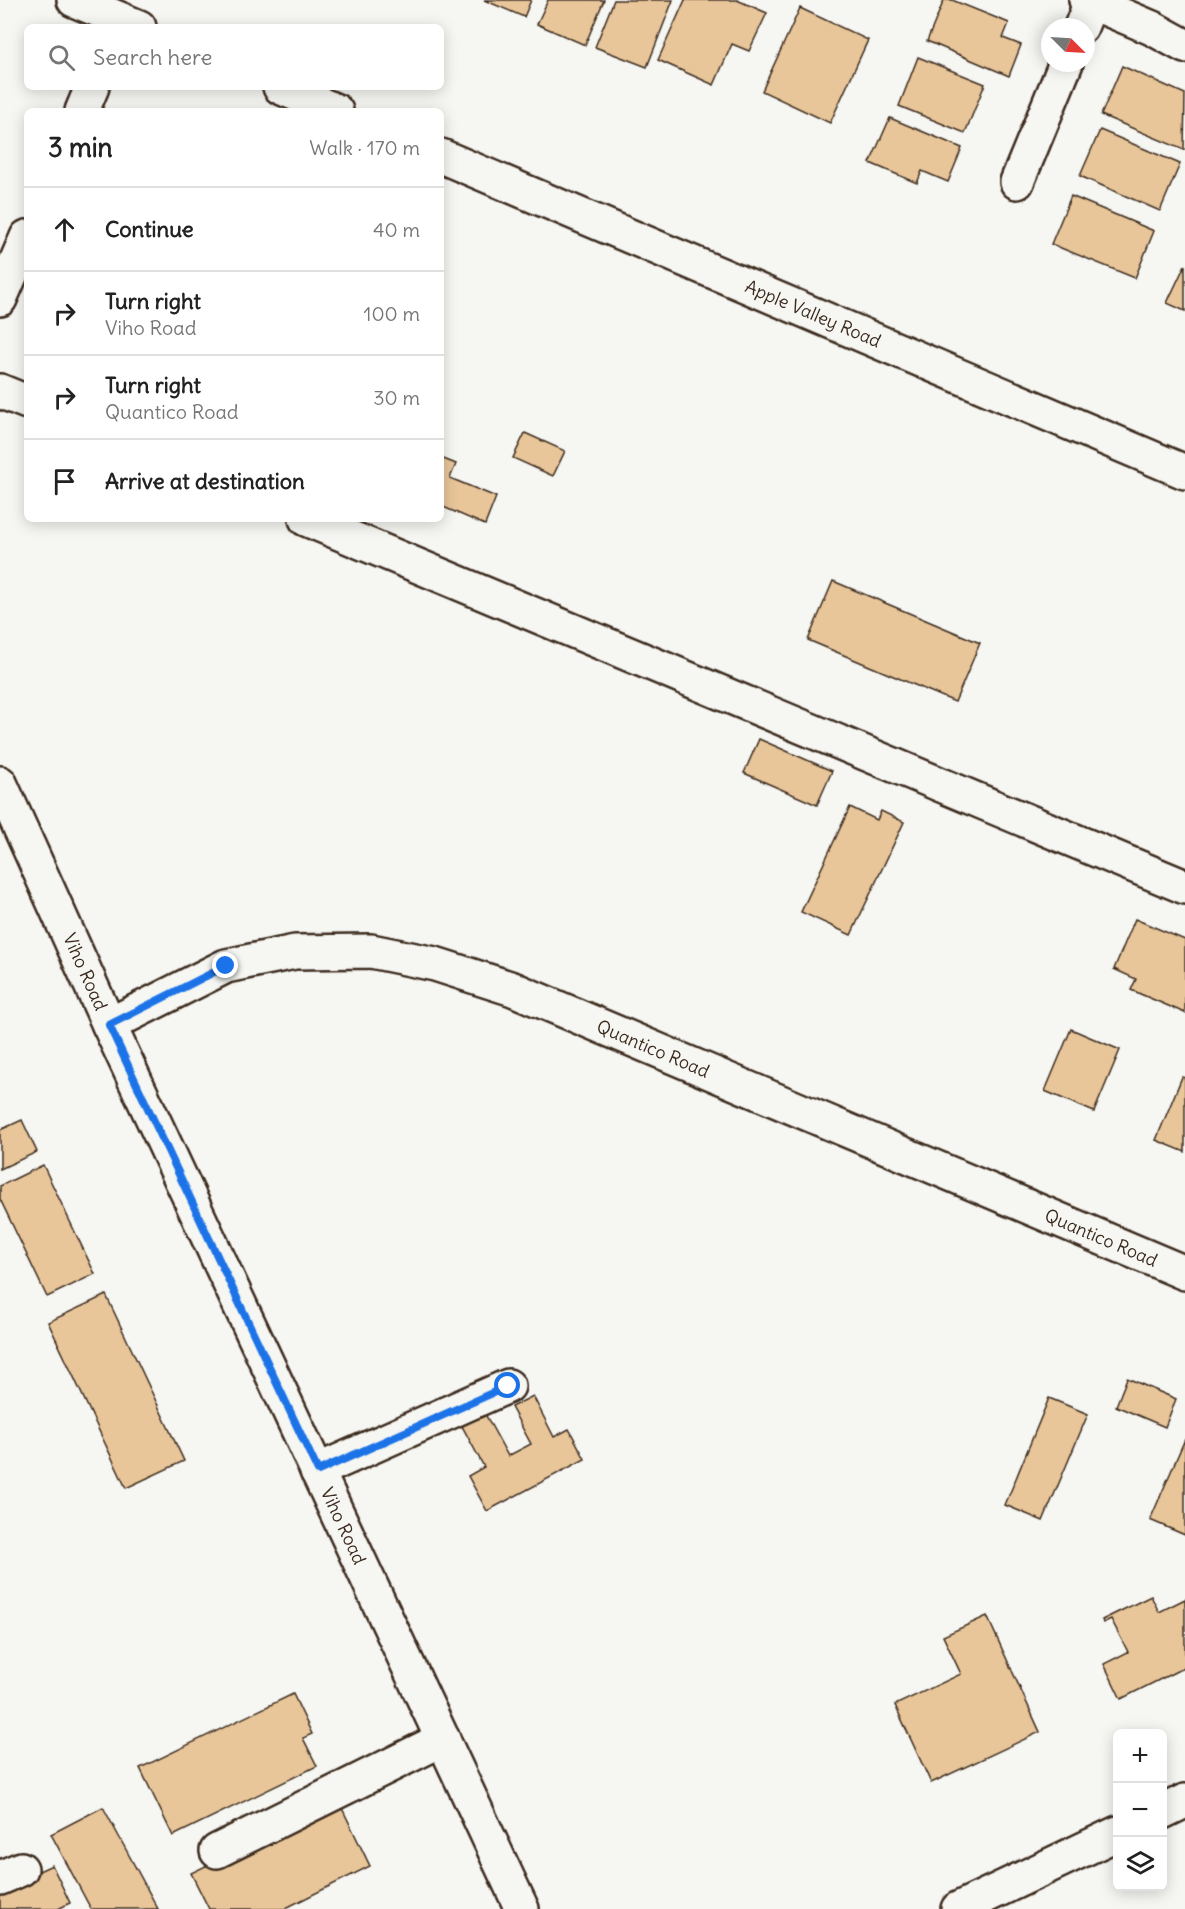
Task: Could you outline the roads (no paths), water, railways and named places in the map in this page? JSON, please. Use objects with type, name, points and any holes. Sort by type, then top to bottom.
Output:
[{"type":"street","points":[[74,0],[127,18]]},
{"type":"street","points":[[1086,10],[1152,28],[1185,46]]},
{"type":"street","points":[[1017,183],[1062,72]]},
{"type":"street","points":[[83,108],[91,90]]},
{"type":"street","points":[[287,90],[329,108]]},
{"type":"street","name":"Apple Valley Road","points":[[444,157],[1185,472]]},
{"type":"street","points":[[0,299],[24,244]]},
{"type":"street","points":[[0,391],[24,401]]},
{"type":"street","points":[[313,522],[1185,887]]},
{"type":"street","name":"Viho Road","points":[[0,783],[109,1025],[522,1909]]},
{"type":"street","name":"Quantico Road","points":[[109,1025],[226,966],[295,952],[371,951],[435,964],[513,989],[1185,1273]]},
{"type":"street","points":[[318,1471],[508,1386]]},
{"type":"street","points":[[218,1851],[443,1739]]},
{"type":"street","points":[[1167,1810],[1185,1801]]},
{"type":"street","points":[[958,1909],[1113,1835]]}]
